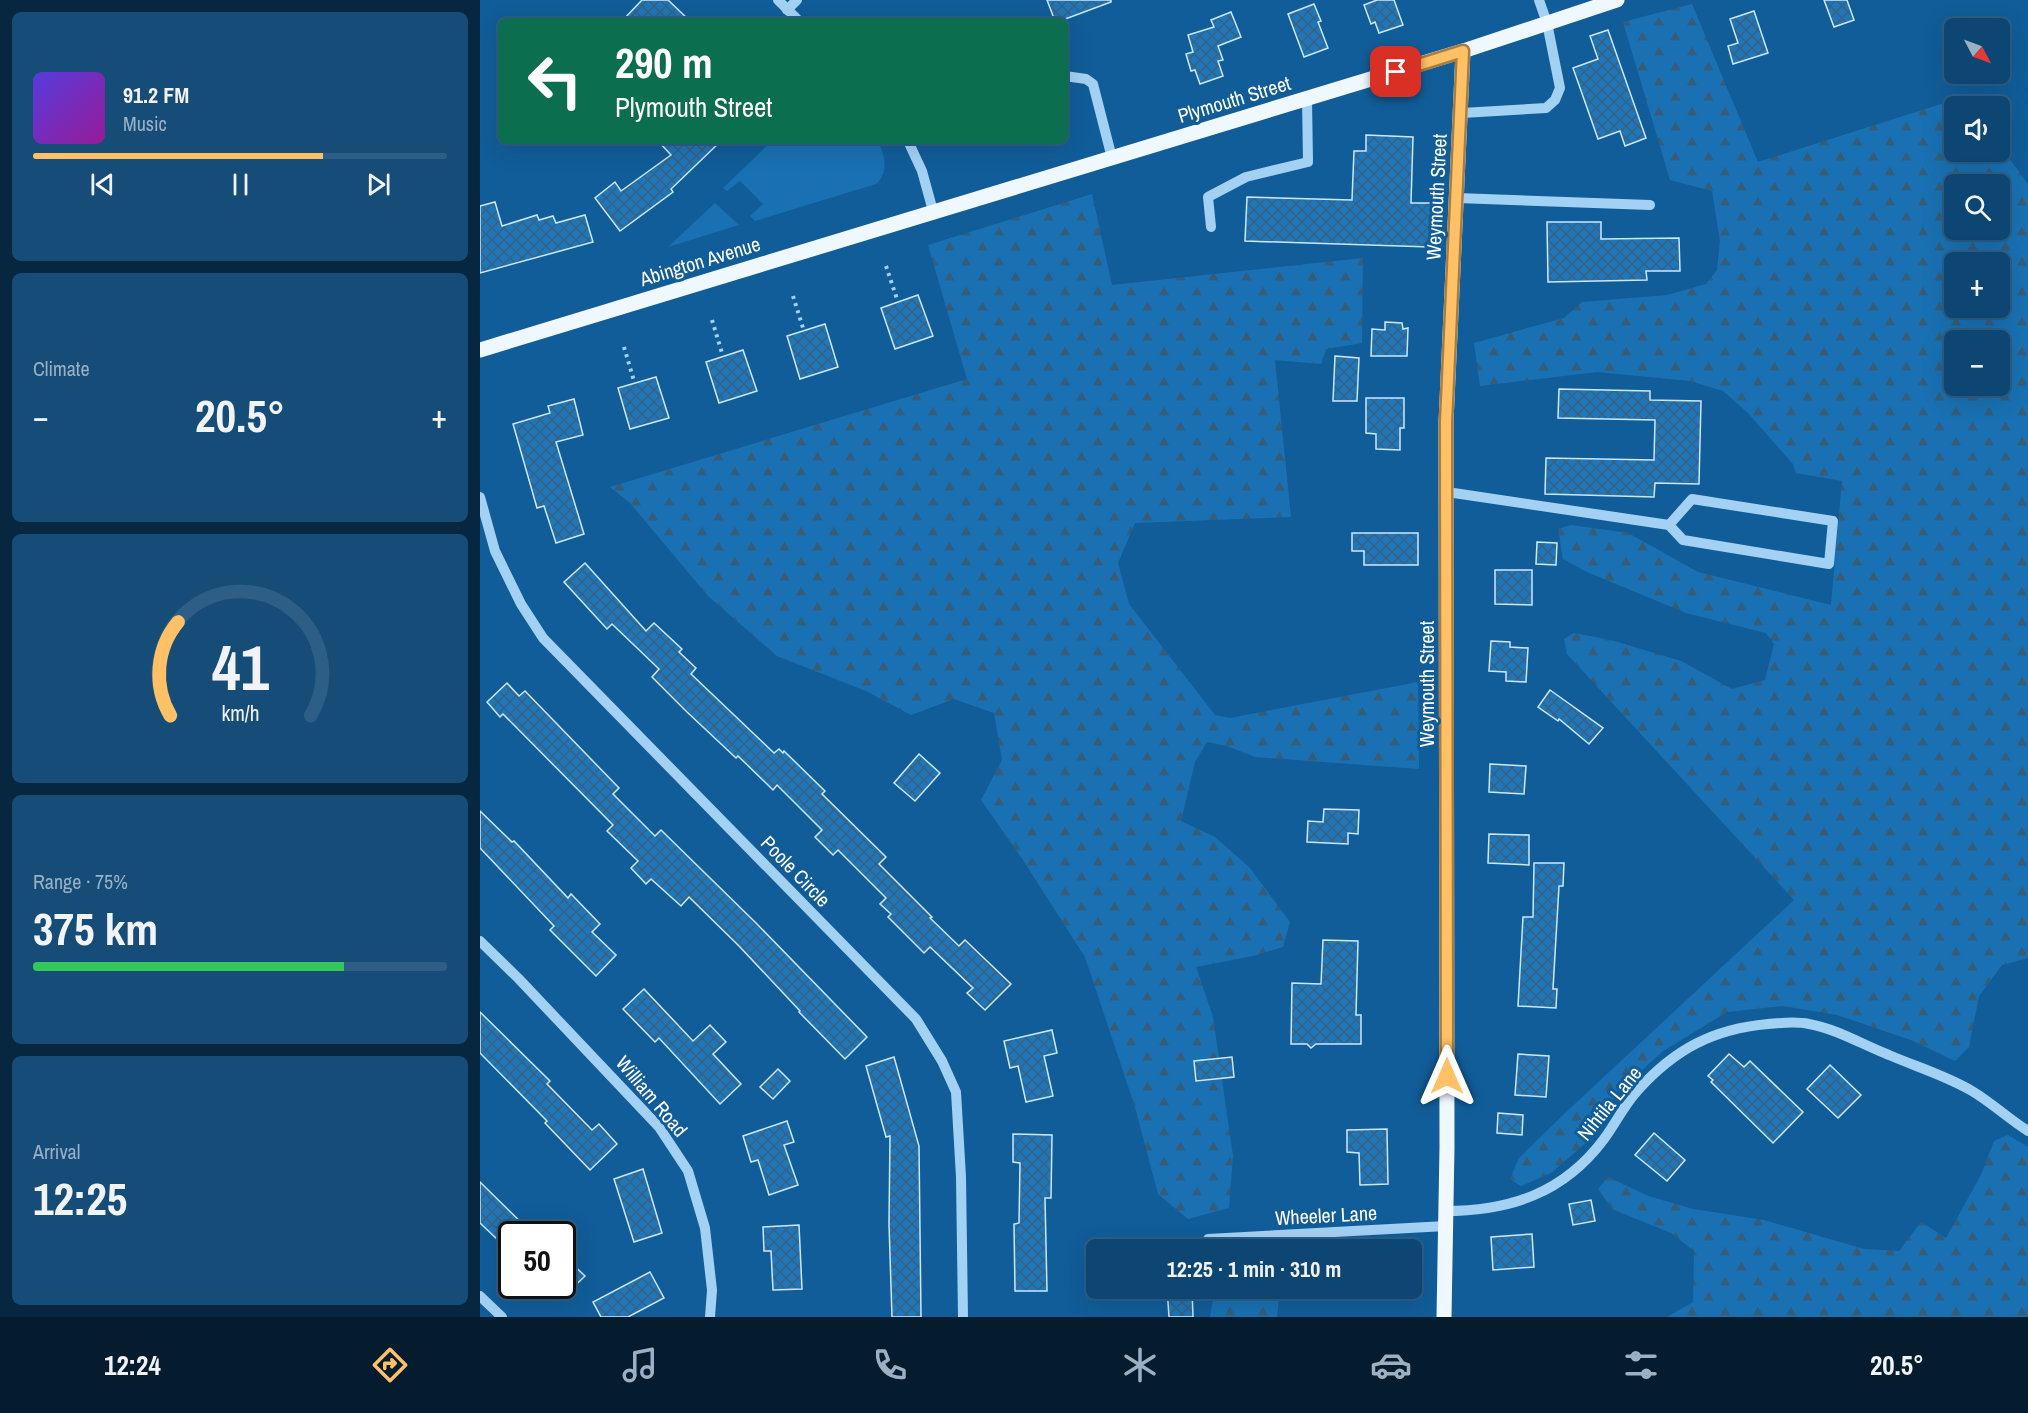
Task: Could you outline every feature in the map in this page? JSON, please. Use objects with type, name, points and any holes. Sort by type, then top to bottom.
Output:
[{"type":"main road","name":"Plymouth Street","points":[[933,211],[1463,51],[1617,0]]},
{"type":"main road","name":"Weymouth Street","points":[[1444,1317],[1447,1147],[1446,422],[1462,113],[1463,51]]},
{"type":"main road","name":"Abington Avenue","points":[[480,350],[933,211]]},
{"type":"street","points":[[778,0],[796,18]]},
{"type":"street","points":[[787,10],[797,0]]},
{"type":"street","points":[[1462,113],[1546,108],[1555,100],[1560,88],[1547,23],[1539,0]]},
{"type":"street","points":[[1068,76],[1086,79],[1093,84],[1112,158]]},
{"type":"street","points":[[1210,227],[1208,197],[1246,177],[1308,162],[1307,99]]},
{"type":"street","points":[[909,144],[922,171],[933,211]]},
{"type":"street","points":[[1456,198],[1650,205]]},
{"type":"street","points":[[1447,492],[1669,525],[1683,540],[1828,564],[1833,521],[1692,499],[1669,525]]},
{"type":"street","name":"Poole Circle","points":[[480,497],[495,551],[521,603],[543,638],[916,1020],[942,1061],[956,1092],[961,1177],[963,1317]]},
{"type":"street","name":"William Road","points":[[480,941],[652,1119],[688,1171],[705,1228],[712,1290],[710,1317]]},
{"type":"street","name":"Nihtila Lane","points":[[1445,1219],[1550,1189],[1566,1178],[1593,1152],[1638,1090],[1670,1060],[1716,1034],[1763,1025],[1800,1023],[1829,1030],[1959,1084],[2028,1131]]},
{"type":"street","name":"Wheeler Lane","points":[[1208,1239],[1319,1234],[1445,1219]]},
{"type":"street","points":[[480,1296],[502,1317]]},
{"type":"path","points":[[886,266],[897,299]]},
{"type":"path","points":[[793,296],[803,328]]},
{"type":"path","points":[[712,320],[722,353]]},
{"type":"path","points":[[624,347],[634,381]]},
{"type":"green space","points":[[1692,4],[1758,162],[1944,103],[1944,162],[2010,162],[2010,160],[2028,184],[2028,958],[2002,965],[1979,996],[1969,1047],[1955,1061],[1911,1040],[1837,1015],[1783,1006],[1727,1012],[1663,1051],[1618,1092],[1588,1141],[1551,1173],[1521,1186],[1510,1179],[1519,1158],[1794,900],[1567,654],[1564,639],[1574,633],[1611,640],[1681,661],[1732,689],[1765,680],[1774,644],[1766,633],[1686,613],[1587,572],[1563,559],[1558,529],[1571,525],[1628,533],[1698,572],[1831,605],[1842,481],[1796,473],[1793,464],[1748,413],[1723,391],[1690,381],[1597,372],[1480,386],[1474,343],[1564,318],[1582,302],[1667,295],[1706,284],[1717,270],[1720,241],[1712,191],[1670,180],[1623,22]]},
{"type":"green space","points":[[769,144],[879,144],[884,158],[883,175],[876,184],[755,221],[750,216],[763,204],[740,181],[727,191],[723,188]]},
{"type":"green space","points":[[1092,194],[1112,285],[1363,258],[1362,343],[1326,349],[1321,364],[1275,360],[1291,517],[1135,523],[1118,563],[1129,604],[1215,715],[1230,718],[1418,682],[1419,769],[1255,757],[1227,746],[1207,742],[1195,762],[1181,821],[1215,837],[1250,868],[1290,922],[1283,947],[1253,956],[1196,967],[1213,1017],[1233,1156],[1229,1208],[1188,1219],[1158,1194],[1135,1107],[1085,957],[1023,860],[981,800],[1002,760],[994,713],[954,699],[911,715],[866,691],[777,656],[708,596],[630,503],[610,487],[967,379],[928,245]]},
{"type":"green space","points":[[715,203],[739,225],[668,247]]},
{"type":"green space","points":[[2008,1135],[2028,1147],[2028,1317],[1667,1317],[1693,1302],[1694,1251],[1671,1233],[1612,1209],[1598,1189],[1608,1177],[1648,1196],[1693,1209],[1764,1220],[1864,1249],[1899,1251],[1921,1222],[1946,1238],[1981,1175],[1994,1141]]},
{"type":"green space","points":[[1213,1299],[1279,1299],[1277,1317],[1210,1317]]},
{"type":"building","points":[[642,0],[668,0],[687,18],[625,18]]},
{"type":"building","points":[[1047,0],[1111,0],[1111,2],[1068,18],[1054,18]]},
{"type":"building","points":[[1377,0],[1394,0],[1403,25],[1379,33],[1375,22],[1371,24],[1364,5]]},
{"type":"building","points":[[1824,0],[1847,0],[1854,20],[1834,27]]},
{"type":"building","points":[[1314,4],[1328,48],[1304,57],[1288,14]]},
{"type":"building","points":[[1754,11],[1768,53],[1733,64],[1728,46],[1738,43],[1730,19]]},
{"type":"building","points":[[1231,12],[1241,37],[1218,46],[1223,60],[1218,61],[1223,76],[1200,84],[1195,70],[1191,71],[1186,54],[1193,52],[1188,35],[1214,27],[1211,20]]},
{"type":"building","points":[[1608,30],[1646,138],[1625,146],[1620,131],[1598,139],[1573,68],[1598,59],[1590,36]]},
{"type":"building","points":[[1366,135],[1413,137],[1411,203],[1432,203],[1430,247],[1245,241],[1247,197],[1352,200],[1354,151],[1366,151]]},
{"type":"building","points":[[661,144],[718,144],[671,189],[673,192],[620,231],[595,198],[615,182],[621,191],[671,155]]},
{"type":"building","points":[[495,202],[502,226],[537,215],[539,220],[553,216],[556,223],[585,215],[593,242],[480,273],[480,206]]},
{"type":"building","points":[[1547,222],[1601,222],[1601,239],[1679,238],[1680,271],[1646,271],[1647,280],[1548,282]]},
{"type":"building","points":[[918,295],[933,336],[895,349],[881,308]]},
{"type":"building","points":[[1385,322],[1402,323],[1403,329],[1408,328],[1407,356],[1371,356],[1372,329],[1385,330]]},
{"type":"building","points":[[825,324],[838,367],[800,379],[787,336]]},
{"type":"building","points":[[743,350],[757,391],[719,403],[706,362]]},
{"type":"building","points":[[1335,356],[1359,358],[1357,401],[1333,401]]},
{"type":"building","points":[[656,377],[669,418],[630,429],[618,388]]},
{"type":"building","points":[[1559,389],[1650,391],[1650,400],[1701,401],[1699,484],[1655,483],[1654,497],[1545,494],[1546,458],[1654,460],[1655,420],[1558,418]]},
{"type":"building","points":[[1366,398],[1404,398],[1404,428],[1400,428],[1400,450],[1376,449],[1376,434],[1366,433]]},
{"type":"building","points":[[574,399],[583,435],[556,442],[584,534],[556,543],[544,506],[537,508],[513,424],[550,413],[548,406]]},
{"type":"building","points":[[1352,533],[1418,533],[1418,565],[1364,565],[1364,551],[1352,551]]},
{"type":"building","points":[[1537,542],[1557,543],[1556,565],[1536,564]]},
{"type":"building","points":[[585,563],[646,631],[654,623],[682,649],[679,652],[696,668],[691,674],[774,753],[779,749],[783,753],[784,751],[825,791],[822,794],[886,857],[879,864],[932,917],[930,918],[959,946],[965,940],[1011,984],[985,1010],[967,993],[973,988],[930,947],[924,953],[888,917],[891,914],[880,904],[886,898],[838,850],[833,855],[815,837],[822,830],[777,785],[773,790],[687,712],[652,677],[659,669],[612,624],[607,629],[564,582]]},
{"type":"building","points":[[1495,570],[1532,570],[1532,605],[1495,604]]},
{"type":"building","points":[[1491,641],[1510,642],[1510,647],[1528,648],[1526,682],[1506,681],[1506,672],[1489,671]]},
{"type":"building","points":[[507,683],[519,696],[525,691],[619,788],[613,794],[655,836],[661,830],[867,1037],[845,1059],[739,946],[689,897],[681,906],[651,879],[646,884],[631,868],[638,861],[607,831],[613,825],[503,714],[500,717],[487,702]]},
{"type":"building","points":[[1550,690],[1603,728],[1589,744],[1559,719],[1558,721],[1538,707]]},
{"type":"building","points":[[919,754],[940,773],[915,801],[894,783]]},
{"type":"building","points":[[1490,764],[1526,766],[1524,794],[1489,792]]},
{"type":"building","points":[[1324,809],[1359,810],[1358,834],[1348,833],[1348,844],[1307,842],[1308,821],[1323,822]]},
{"type":"building","points":[[480,811],[512,842],[514,841],[568,898],[571,894],[600,924],[592,932],[616,955],[596,976],[550,930],[554,926],[480,848]]},
{"type":"building","points":[[1489,834],[1529,835],[1529,865],[1488,863]]},
{"type":"building","points":[[1534,863],[1564,863],[1563,886],[1559,886],[1553,989],[1557,989],[1556,1008],[1518,1006],[1523,917],[1533,917]]},
{"type":"building","points":[[1323,940],[1358,941],[1356,1015],[1361,1015],[1361,1044],[1316,1044],[1311,1048],[1307,1044],[1291,1044],[1292,983],[1321,984]]},
{"type":"building","points":[[644,989],[693,1041],[710,1025],[726,1042],[713,1054],[741,1084],[720,1104],[659,1038],[655,1042],[623,1009]]},
{"type":"building","points":[[480,1012],[550,1081],[547,1084],[592,1130],[599,1124],[617,1144],[590,1170],[545,1123],[547,1121],[480,1053]]},
{"type":"building","points":[[1052,1030],[1057,1053],[1044,1056],[1053,1096],[1026,1102],[1018,1066],[1010,1068],[1004,1041]]},
{"type":"building","points":[[1518,1054],[1549,1056],[1546,1097],[1515,1095]]},
{"type":"building","points":[[1729,1054],[1744,1067],[1750,1061],[1803,1112],[1773,1143],[1711,1082],[1713,1080],[1708,1076]]},
{"type":"building","points":[[894,1057],[919,1146],[921,1317],[892,1317],[889,1224],[890,1136],[886,1137],[866,1066]]},
{"type":"building","points":[[1232,1057],[1234,1077],[1196,1081],[1194,1061]]},
{"type":"building","points":[[1830,1065],[1861,1095],[1838,1118],[1807,1089]]},
{"type":"building","points":[[778,1069],[790,1081],[773,1099],[760,1087]]},
{"type":"building","points":[[1498,1113],[1523,1115],[1522,1135],[1497,1133]]},
{"type":"building","points":[[787,1121],[794,1142],[784,1145],[798,1185],[769,1195],[758,1160],[751,1162],[743,1136]]},
{"type":"building","points":[[1387,1129],[1388,1184],[1360,1185],[1359,1153],[1347,1152],[1347,1130]]},
{"type":"building","points":[[1654,1133],[1685,1160],[1667,1181],[1635,1155]]},
{"type":"building","points":[[1013,1134],[1052,1135],[1051,1198],[1045,1198],[1047,1291],[1015,1291],[1014,1224],[1019,1223],[1020,1163],[1013,1162]]},
{"type":"building","points":[[643,1169],[662,1233],[634,1242],[614,1179]]},
{"type":"building","points":[[480,1182],[520,1221],[498,1221],[498,1240],[480,1223]]},
{"type":"building","points":[[1591,1200],[1595,1221],[1573,1225],[1569,1204]]},
{"type":"building","points":[[799,1225],[802,1289],[773,1290],[771,1251],[764,1251],[763,1227]]},
{"type":"building","points":[[1532,1234],[1534,1267],[1493,1270],[1491,1237]]},
{"type":"building","points":[[576,1267],[585,1276],[576,1285]]},
{"type":"building","points":[[650,1272],[664,1298],[628,1317],[601,1317],[593,1302]]},
{"type":"building","points":[[1168,1299],[1192,1299],[1193,1317],[1169,1317]]},
{"type":"route","points":[[1396,72],[1463,51],[1462,113],[1446,422],[1447,1076]]}]
